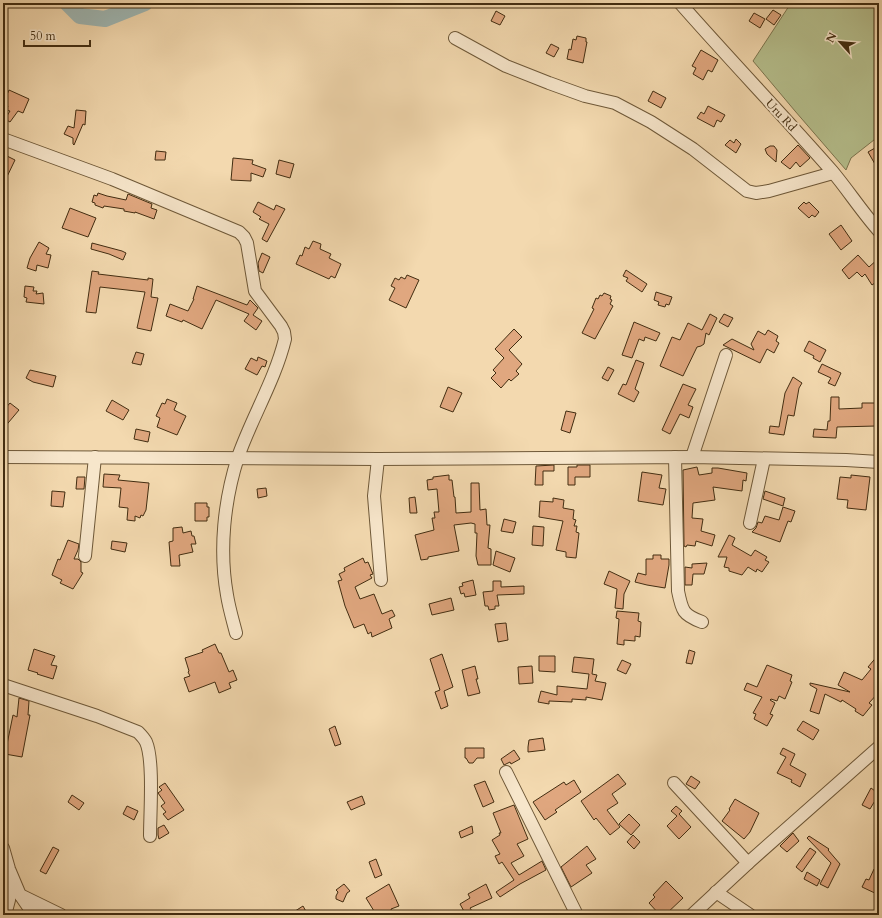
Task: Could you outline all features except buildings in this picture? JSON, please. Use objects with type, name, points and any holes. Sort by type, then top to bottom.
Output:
[{"type":"street","name":"Uru Rd","points":[[680,3],[833,173],[879,231]]},
{"type":"street","points":[[455,38],[506,66],[570,91],[615,103],[636,114],[692,149],[747,191],[756,193],[769,191],[833,173]]},
{"type":"street","points":[[3,139],[112,179],[239,232],[247,243],[251,259],[255,291],[284,332],[285,339],[238,458],[225,512],[225,585],[236,634]]},
{"type":"street","points":[[692,457],[726,356]]},
{"type":"street","points":[[3,457],[378,459],[692,457],[879,462]]},
{"type":"street","points":[[85,556],[95,457]]},
{"type":"street","points":[[675,457],[681,606],[685,614],[690,618],[702,622]]},
{"type":"street","points":[[378,459],[374,496],[381,580]]},
{"type":"street","points":[[750,523],[764,459]]},
{"type":"street","points":[[3,684],[97,716],[138,732],[143,737],[146,742],[150,773],[150,836]]},
{"type":"street","points":[[692,915],[748,863],[879,747]]},
{"type":"street","points":[[506,772],[577,915]]},
{"type":"street","points":[[674,783],[748,863]]},
{"type":"street","points":[[3,848],[9,869],[12,889],[5,915]]},
{"type":"street","points":[[12,889],[34,915]]},
{"type":"street","points":[[12,889],[61,915]]},
{"type":"street","points":[[716,892],[750,915]]},
{"type":"green space","points":[[791,3],[879,3],[879,136],[851,158],[846,170],[753,61]]},
{"type":"waterway","points":[[67,3],[80,16],[105,19],[145,3]]}]
